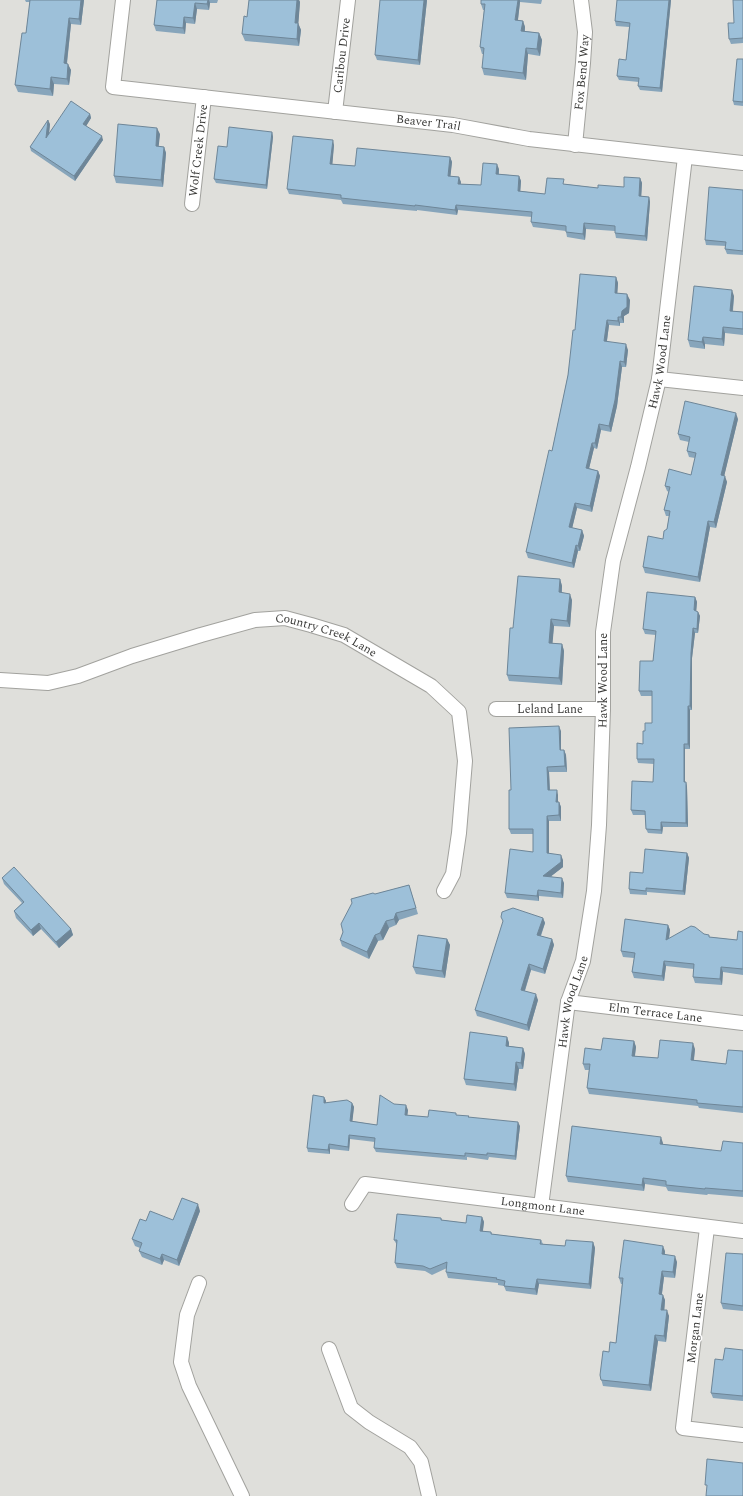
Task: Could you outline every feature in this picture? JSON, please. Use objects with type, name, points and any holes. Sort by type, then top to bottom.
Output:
[{"type":"street","name":"Beaver Trail","points":[[123,0],[113,87],[453,125],[529,139],[743,163]]},
{"type":"street","name":"Caribou Drive","points":[[335,112],[348,0]]},
{"type":"street","name":"Fox Bend Way","points":[[575,145],[584,63],[585,32],[581,0]]},
{"type":"street","name":"Wolf Creek Drive","points":[[192,204],[204,97]]},
{"type":"street","name":"Hawk Wood Lane","points":[[541,1206],[568,1002],[583,961],[594,891],[599,825],[603,709],[603,632],[613,561],[638,467],[659,379],[685,157]]},
{"type":"street","points":[[659,379],[743,388]]},
{"type":"street","name":"Country Creek Lane","points":[[0,680],[48,683],[78,676],[132,656],[256,620],[284,618],[344,635],[431,686],[459,712],[465,761],[459,833],[453,874],[444,891]]},
{"type":"street","name":"Leland Lane","points":[[496,709],[603,709]]},
{"type":"street","name":"Elm Terrace Lane","points":[[568,1002],[743,1023]]},
{"type":"street","name":"Longmont Lane","points":[[352,1204],[365,1184],[707,1228],[743,1231]]},
{"type":"street","name":"Morgan Lane","points":[[707,1228],[683,1428],[743,1435]]},
{"type":"street","points":[[199,1283],[187,1315],[181,1362],[189,1386],[242,1496]]},
{"type":"street","points":[[330,1349],[351,1408],[369,1422],[410,1447],[421,1462],[429,1496]]},
{"type":"building","points":[[30,0],[81,0],[79,19],[69,18],[64,63],[68,64],[67,79],[51,77],[50,89],[15,85],[22,33],[26,33]]},
{"type":"building","points":[[157,0],[208,0],[207,4],[195,3],[193,18],[184,17],[183,28],[154,25]]},
{"type":"building","points":[[249,0],[297,0],[295,23],[298,23],[297,39],[242,34],[244,16],[247,17]]},
{"type":"building","points":[[380,0],[424,0],[418,60],[375,55]]},
{"type":"building","points":[[481,0],[518,0],[515,20],[523,21],[521,31],[539,33],[537,49],[526,48],[523,73],[482,68],[484,48],[480,47],[485,4],[481,4]]},
{"type":"building","points":[[617,0],[669,0],[660,88],[638,86],[639,78],[617,76],[619,59],[626,60],[630,23],[615,21]]},
{"type":"building","points":[[733,0],[743,0],[743,38],[729,39],[728,23],[734,23]]},
{"type":"building","points":[[737,59],[743,59],[743,102],[733,101]]},
{"type":"building","points":[[71,101],[90,114],[83,124],[102,136],[74,176],[30,147],[48,120],[46,138]]},
{"type":"building","points":[[118,124],[157,128],[156,146],[164,147],[161,180],[114,176]]},
{"type":"building","points":[[229,127],[272,132],[266,185],[214,179],[218,146],[227,147]]},
{"type":"building","points":[[293,136],[333,140],[330,164],[355,166],[357,148],[450,157],[448,176],[459,177],[458,184],[481,185],[483,163],[497,164],[496,174],[519,176],[518,191],[545,194],[547,178],[564,179],[563,184],[598,188],[598,185],[624,187],[624,177],[640,178],[639,196],[649,197],[645,236],[615,233],[615,226],[584,223],[583,234],[566,232],[566,226],[531,222],[532,212],[456,205],[455,210],[341,198],[341,195],[287,189]]},
{"type":"building","points":[[709,187],[743,190],[743,251],[725,249],[726,242],[705,240]]},
{"type":"building","points":[[580,274],[616,277],[615,293],[627,294],[627,307],[622,311],[621,317],[618,317],[618,321],[607,320],[604,341],[626,344],[624,362],[620,361],[615,400],[609,426],[599,424],[595,443],[592,443],[586,468],[598,471],[590,506],[575,503],[569,527],[582,530],[578,546],[576,545],[572,563],[526,552],[549,450],[552,451],[568,375],[573,330],[575,330]]},
{"type":"building","points":[[694,286],[732,290],[730,311],[743,312],[743,329],[723,327],[722,339],[703,337],[702,342],[688,340]]},
{"type":"building","points":[[685,401],[736,413],[721,475],[725,476],[714,522],[708,521],[698,577],[643,567],[648,536],[663,539],[664,531],[667,529],[670,511],[664,510],[670,487],[665,486],[669,469],[691,475],[696,453],[687,451],[690,437],[678,434]]},
{"type":"building","points":[[518,576],[560,579],[559,592],[570,594],[567,621],[551,619],[549,643],[562,644],[559,678],[507,675],[510,628],[513,628]]},
{"type":"building","points":[[647,592],[695,597],[694,610],[698,612],[697,629],[693,628],[691,653],[690,706],[688,706],[688,744],[684,744],[686,823],[661,822],[661,830],[646,829],[645,811],[631,810],[632,781],[653,782],[654,759],[637,759],[637,743],[643,744],[643,731],[645,731],[645,723],[652,723],[652,691],[639,691],[640,661],[653,661],[656,631],[643,629]]},
{"type":"building","points":[[559,726],[560,750],[564,750],[565,766],[547,767],[548,790],[557,790],[556,802],[559,802],[559,815],[547,816],[547,853],[561,855],[561,862],[543,876],[562,878],[561,893],[538,890],[537,896],[505,893],[510,849],[533,852],[533,829],[509,829],[509,790],[511,790],[509,728]]},
{"type":"building","points":[[645,849],[687,853],[683,891],[646,888],[646,891],[629,889],[630,872],[643,873]]},
{"type":"building","points":[[14,867],[71,929],[56,942],[39,923],[31,930],[14,911],[24,902],[2,878]]},
{"type":"building","points":[[409,885],[416,908],[396,913],[394,919],[386,921],[380,933],[375,935],[367,952],[340,940],[343,932],[341,924],[352,903],[351,899]]},
{"type":"building","points":[[513,908],[543,918],[537,935],[552,939],[543,969],[529,964],[521,990],[536,994],[527,1025],[475,1010],[503,921],[501,917],[502,912]]},
{"type":"building","points":[[625,919],[668,925],[666,940],[691,926],[695,927],[704,934],[709,935],[709,937],[737,940],[738,931],[743,932],[743,969],[721,967],[720,979],[693,977],[694,964],[664,961],[662,976],[632,972],[635,953],[621,951]]},
{"type":"building","points":[[418,935],[447,939],[442,971],[413,967]]},
{"type":"building","points":[[470,1032],[507,1037],[506,1046],[523,1048],[521,1063],[516,1062],[514,1084],[464,1079]]},
{"type":"building","points":[[603,1038],[634,1041],[632,1056],[658,1058],[660,1040],[693,1043],[691,1060],[726,1064],[728,1050],[743,1051],[743,1107],[697,1103],[697,1100],[587,1088],[590,1064],[583,1064],[585,1048],[601,1050]]},
{"type":"building","points":[[313,1095],[324,1097],[324,1103],[347,1100],[352,1103],[350,1121],[377,1125],[380,1095],[394,1104],[406,1105],[405,1115],[428,1117],[429,1110],[456,1113],[456,1115],[469,1116],[468,1117],[518,1122],[515,1156],[487,1153],[487,1155],[465,1153],[465,1156],[374,1148],[375,1138],[349,1135],[348,1147],[329,1144],[328,1150],[307,1148]]},
{"type":"building","points":[[572,1126],[661,1137],[660,1144],[721,1151],[723,1141],[743,1143],[743,1191],[666,1185],[666,1181],[643,1178],[642,1185],[566,1176]]},
{"type":"building","points":[[182,1198],[198,1204],[177,1260],[162,1254],[160,1259],[139,1251],[142,1243],[132,1239],[140,1219],[146,1221],[150,1211],[173,1220]]},
{"type":"building","points":[[397,1214],[441,1218],[441,1220],[466,1223],[467,1215],[482,1217],[480,1231],[491,1232],[491,1234],[541,1240],[540,1244],[565,1246],[566,1240],[593,1242],[589,1284],[537,1279],[535,1289],[504,1286],[505,1281],[496,1279],[497,1278],[446,1272],[447,1262],[430,1269],[423,1266],[395,1263],[397,1240],[394,1240]]},
{"type":"building","points":[[624,1240],[663,1246],[662,1254],[675,1256],[673,1272],[662,1271],[659,1294],[663,1295],[661,1310],[667,1310],[664,1336],[655,1335],[649,1385],[601,1380],[600,1375],[603,1351],[609,1352],[610,1342],[616,1343],[623,1278],[619,1278]]},
{"type":"building","points":[[726,1253],[743,1254],[743,1306],[721,1303]]},
{"type":"building","points":[[725,1348],[743,1350],[743,1396],[711,1393],[715,1359],[723,1360]]},
{"type":"building","points":[[707,1459],[743,1463],[743,1496],[706,1496],[707,1485],[705,1485]]}]
